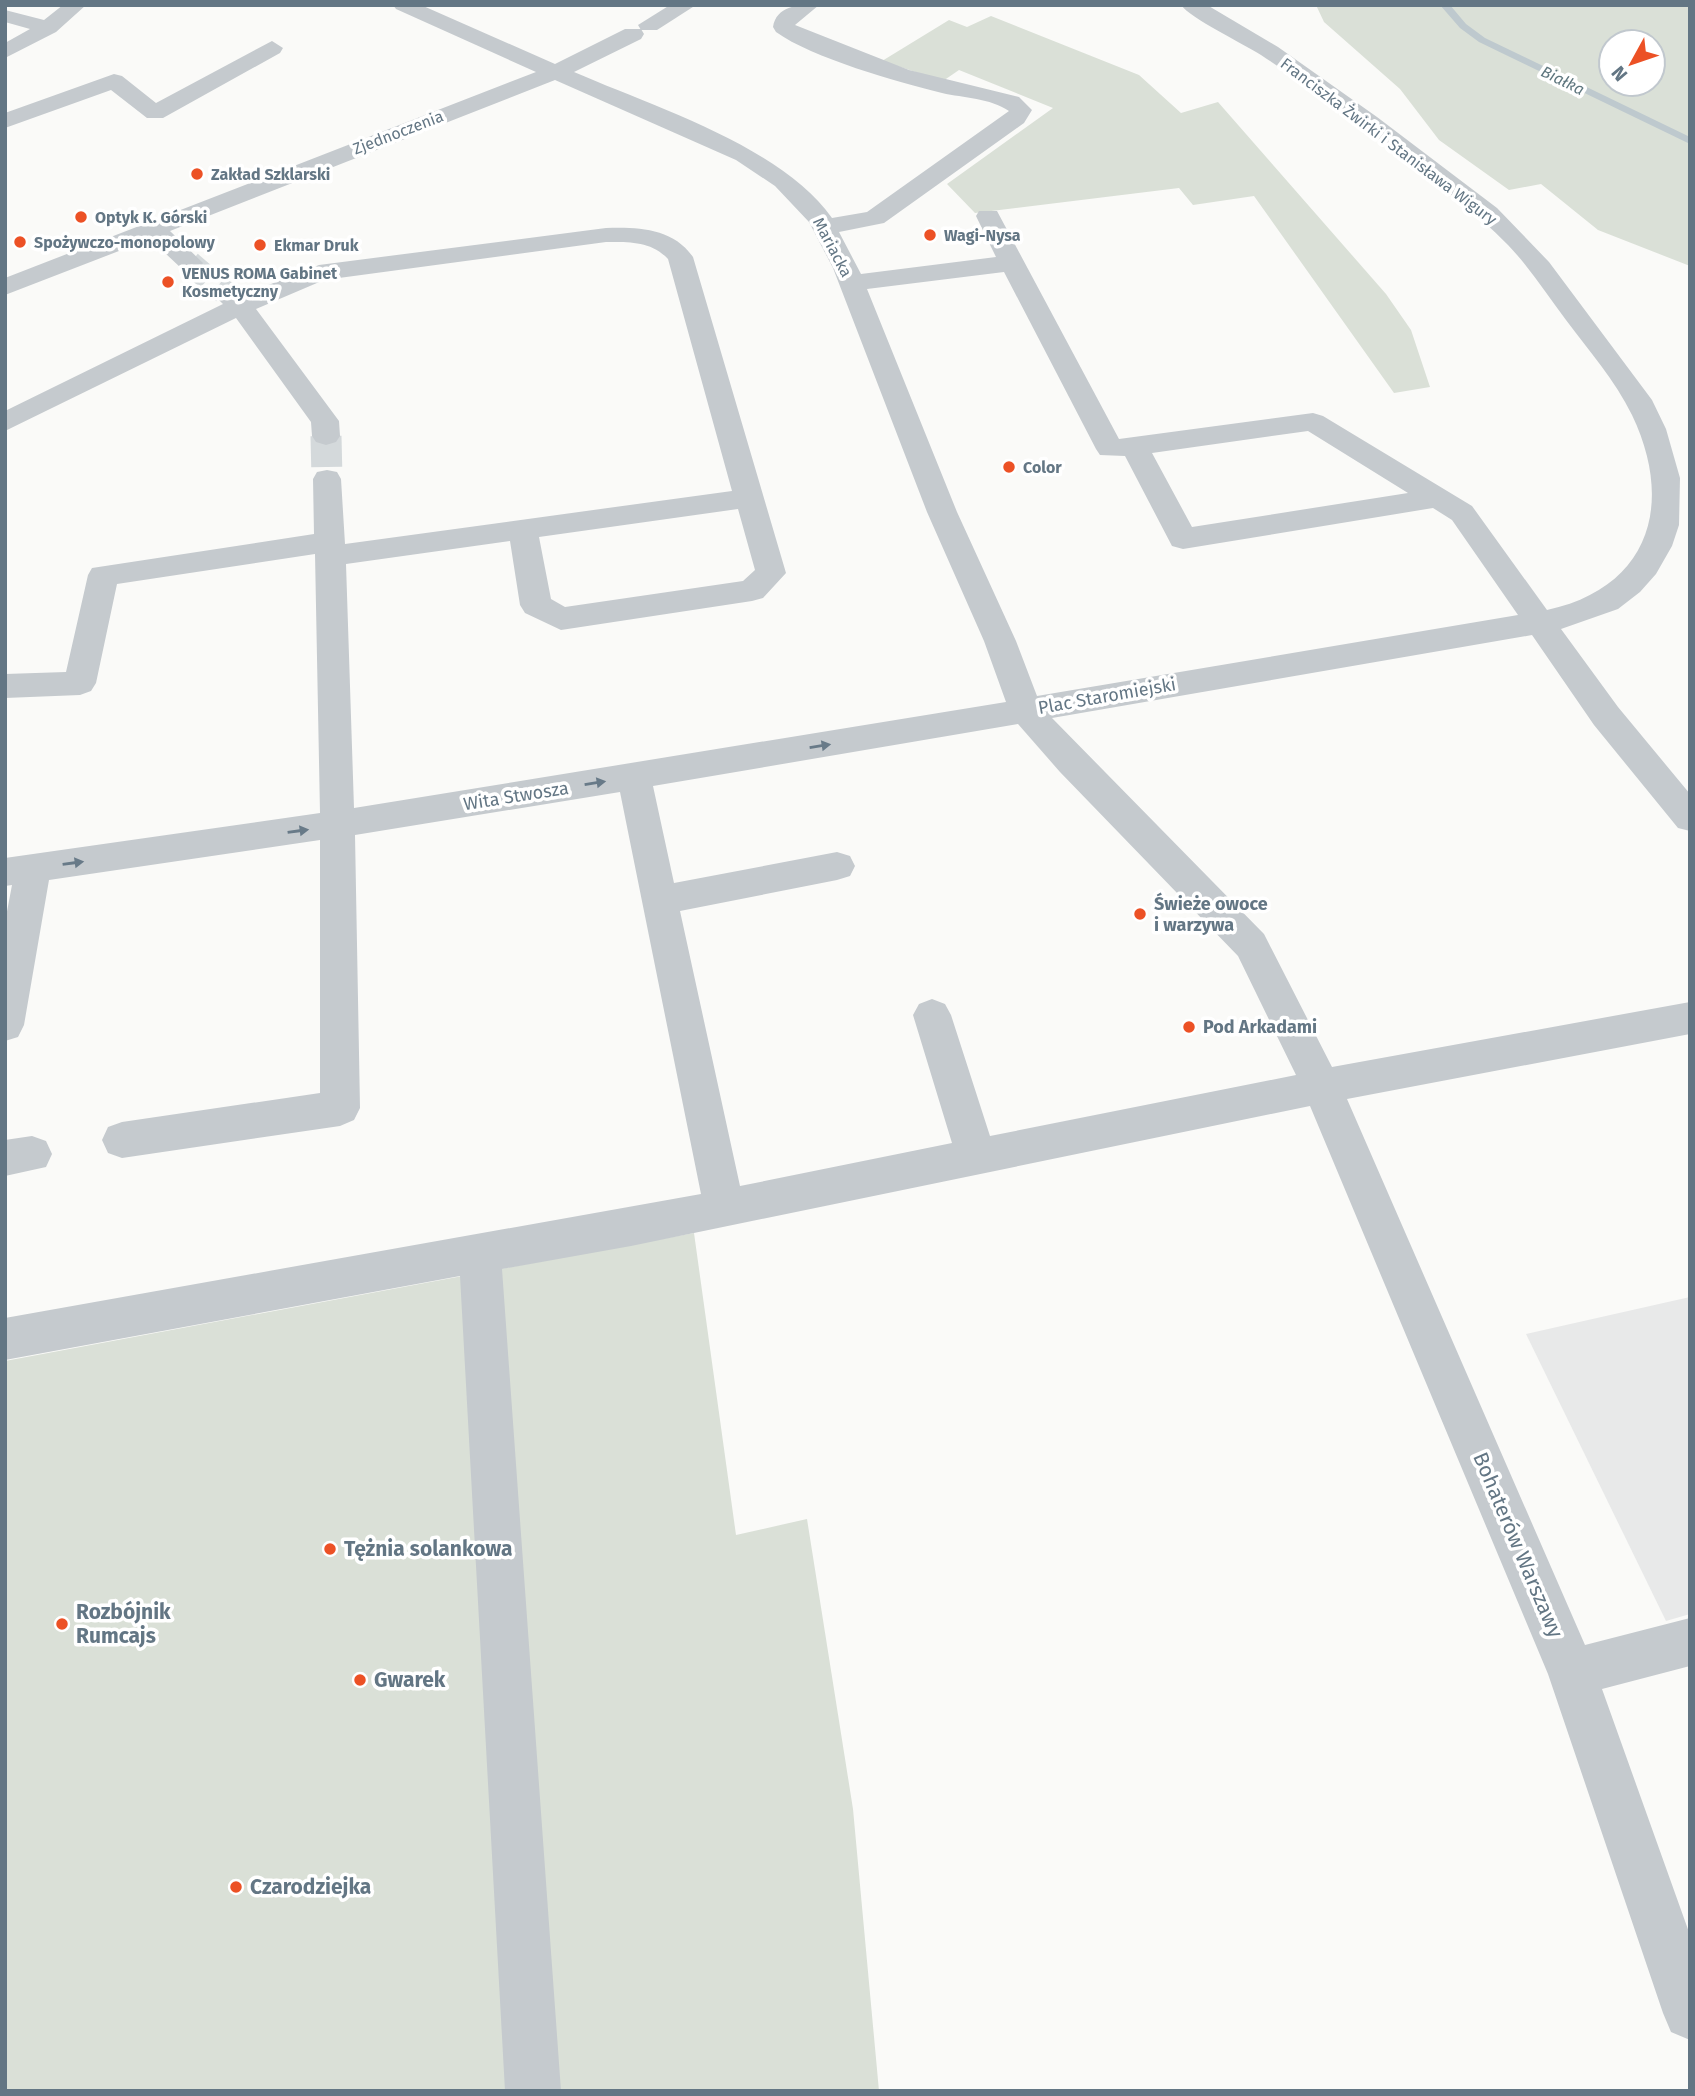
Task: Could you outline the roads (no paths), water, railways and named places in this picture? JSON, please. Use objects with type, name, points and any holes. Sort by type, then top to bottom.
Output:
[{"type":"street","points":[[5,52],[48,27],[76,5]]},
{"type":"street","name":"Mariacka","points":[[402,5],[744,155],[783,181],[824,227],[852,283],[942,512],[1000,641],[1026,711]]},
{"type":"street","points":[[636,5],[649,25]]},
{"type":"street","name":"Zjednoczenia","points":[[5,287],[556,72],[685,5]]},
{"type":"street","points":[[809,5],[785,20],[784,27],[791,33],[899,76],[1013,102],[1021,110],[1016,118],[875,218],[824,227]]},
{"type":"street","name":"Franciszka Żwirki i Stanisława Wigury","points":[[1191,5],[1259,42],[1347,105],[1439,174],[1518,242],[1607,354],[1652,427],[1668,479],[1666,521],[1654,553],[1632,581],[1606,602],[1541,622]]},
{"type":"street","points":[[5,16],[48,27]]},
{"type":"street","points":[[5,121],[114,81],[155,113],[272,48]]},
{"type":"street","points":[[988,216],[1110,449],[1313,422],[1462,513],[1606,716],[1690,818]]},
{"type":"street","points":[[153,229],[190,263]]},
{"type":"street","points":[[5,422],[232,299],[319,273],[606,235],[658,239],[672,246],[680,257],[771,573],[751,590],[561,619],[536,605],[523,529]]},
{"type":"street","points":[[852,283],[1012,263]]},
{"type":"street","points":[[232,299],[325,421],[326,436]]},
{"type":"street","points":[[1134,446],[1183,539],[1437,498]]},
{"type":"street","points":[[122,1140],[340,1108],[335,826],[336,694],[327,479]]},
{"type":"street","points":[[5,686],[80,683],[103,575],[523,529],[749,498]]},
{"type":"street","name":"Plac Staromiejski","points":[[1026,711],[1541,622]]},
{"type":"street","name":"Plac Staromiejski","points":[[1026,711],[1072,763],[1251,945],[1322,1087]]},
{"type":"street","name":"Wita Stwosza","points":[[19,870],[335,826],[1026,711]]},
{"type":"street","points":[[634,776],[724,1206]]},
{"type":"street","points":[[660,900],[837,866]]},
{"type":"street","points":[[5,1025],[19,870]]},
{"type":"street","points":[[932,1014],[976,1156]]},
{"type":"street","points":[[5,1339],[631,1227],[724,1206],[1322,1087],[1690,1018]]},
{"type":"street","name":"Bohaterów Warszawy","points":[[1322,1087],[1572,1673],[1690,2013]]},
{"type":"street","points":[[480,1253],[533,2091]]},
{"type":"street","points":[[1572,1673],[1690,1642]]},
{"type":"waterway","name":"Białka","points":[[1445,5],[1463,26],[1482,40],[1690,141]]},
{"type":"tunnel","points":[[190,263],[224,292]]},
{"type":"tunnel","points":[[326,436],[327,479]]},
{"type":"place","name":"Zakład Szklarski","points":[[197,174]]},
{"type":"place","name":"Optyk K. Górski","points":[[81,217]]},
{"type":"place","name":"Wagi-Nysa","points":[[930,235]]},
{"type":"place","name":"Spożywczo-monopolowy","points":[[20,242]]},
{"type":"place","name":"Ekmar Druk","points":[[260,245]]},
{"type":"place","name":"VENUS ROMA Gabinet Kosmetyczny","points":[[168,282]]},
{"type":"place","name":"Color","points":[[1009,467]]},
{"type":"place","name":"Świeże owoce i warzywa","points":[[1140,914]]},
{"type":"place","name":"Pod Arkadami","points":[[1189,1027]]},
{"type":"place","name":"Tężnia solankowa","points":[[330,1549]]},
{"type":"place","name":"Rozbójnik Rumcajs","points":[[62,1624]]},
{"type":"place","name":"Gwarek","points":[[360,1680]]},
{"type":"place","name":"Czarodziejka","points":[[236,1887]]}]
